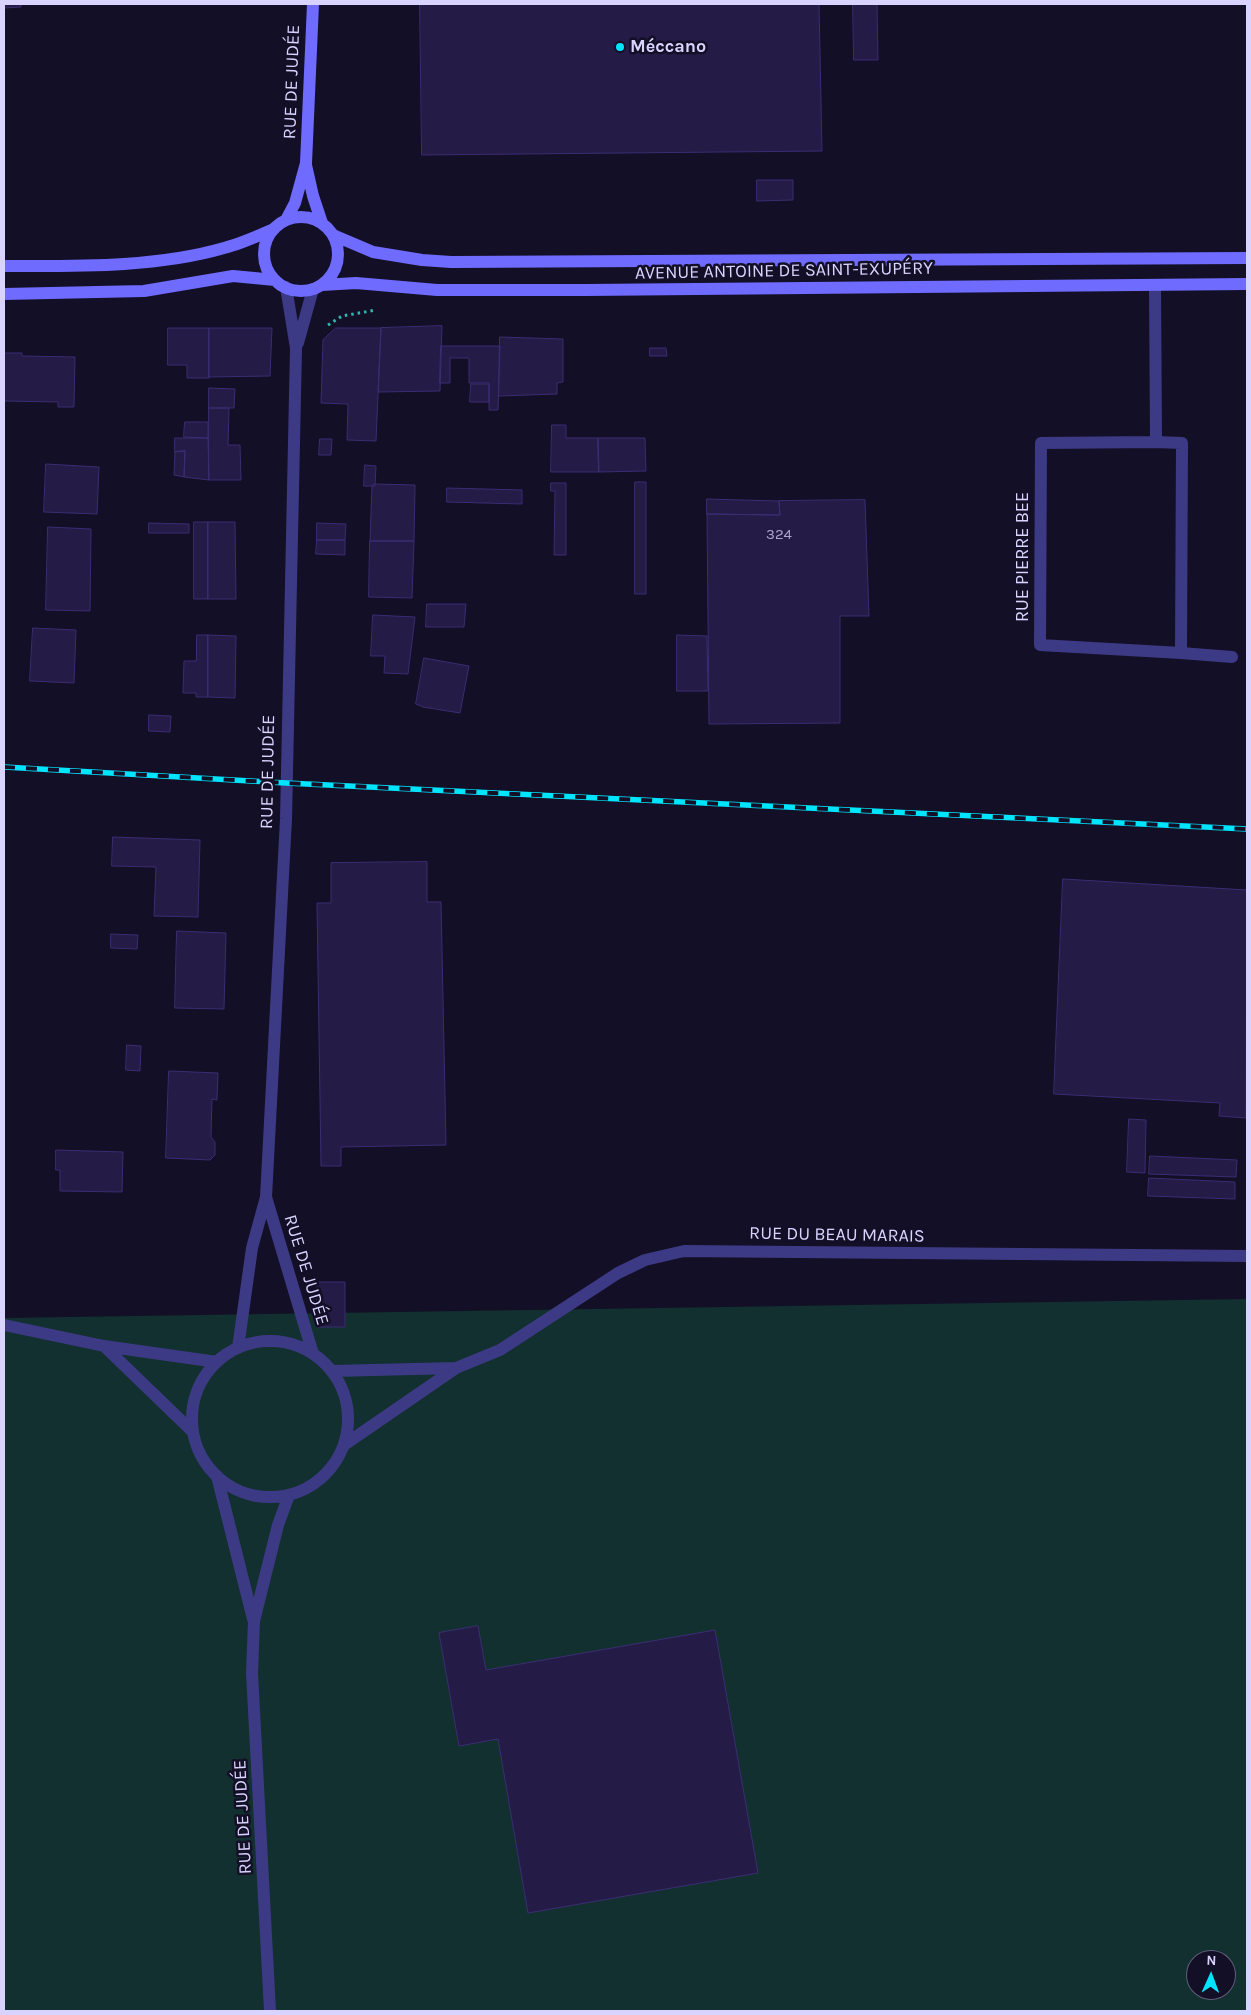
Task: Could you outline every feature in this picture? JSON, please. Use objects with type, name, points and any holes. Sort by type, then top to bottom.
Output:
[{"type":"main road","name":"RUE DE JUDÉE","points":[[286,220],[295,203],[306,162],[313,4]]},
{"type":"main road","name":"RUE DE JUDÉE","points":[[306,162],[313,196],[322,223]]},
{"type":"main road","points":[[4,266],[141,262],[165,259],[226,248],[274,229],[286,220],[301,217],[322,223],[333,235],[338,251],[338,262],[330,278],[317,287],[294,290],[280,284],[234,276],[144,291],[4,294]]},
{"type":"main road","points":[[274,229],[268,238],[264,254],[266,266],[280,284]]},
{"type":"main road","name":"AVENUE ANTOINE DE SAINT-EXUPÉRY","points":[[333,235],[373,252],[422,260],[451,262],[1247,258]]},
{"type":"main road","name":"AVENUE ANTOINE DE SAINT-EXUPÉRY","points":[[317,287],[356,283],[437,290],[1247,284]]},
{"type":"street","name":"RUE DE JUDÉE","points":[[238,1348],[252,1248],[266,1197],[286,819],[296,348],[280,284]]},
{"type":"street","points":[[1155,285],[1156,442]]},
{"type":"street","name":"RUE DE JUDÉE","points":[[296,348],[317,287]]},
{"type":"street","name":"RUE PIERRE BEE","points":[[1181,653],[1182,443],[1041,443],[1040,644],[1232,657]]},
{"type":"street","name":"RUE DE JUDÉE","points":[[266,1197],[313,1354]]},
{"type":"street","name":"RUE DU BEAU MARAIS","points":[[344,1445],[456,1368],[500,1350],[618,1273],[645,1260],[684,1251],[1247,1256]]},
{"type":"street","points":[[4,1325],[104,1346],[217,1362]]},
{"type":"street","points":[[263,1341],[289,1343],[313,1354],[332,1371],[344,1394],[348,1420],[344,1445],[331,1467],[312,1485],[288,1495],[263,1497],[238,1490],[217,1476],[201,1456],[193,1432],[193,1406],[201,1382],[217,1362],[238,1348],[263,1341]]},
{"type":"street","points":[[104,1346],[193,1432]]},
{"type":"street","name":"RUE DU BEAU MARAIS","points":[[332,1371],[456,1368]]},
{"type":"street","name":"RUE DE JUDÉE","points":[[217,1476],[254,1621]]},
{"type":"street","name":"RUE DE JUDÉE","points":[[270,2011],[252,1673],[254,1621],[278,1525],[288,1495]]},
{"type":"path","points":[[322,329],[342,316],[378,309]]},
{"type":"green space","points":[[1247,1299],[1247,2011],[4,2011],[4,1318]]},
{"type":"building","points":[[4,4],[21,4],[21,7],[4,8]]},
{"type":"building","name":"Méccano","points":[[420,4],[819,4],[822,151],[422,155]]},
{"type":"building","points":[[853,4],[877,4],[878,60],[854,60]]},
{"type":"building","points":[[757,180],[793,180],[793,200],[757,201]]},
{"type":"building","points":[[442,326],[440,391],[378,392],[381,328]]},
{"type":"building","points":[[168,328],[209,328],[209,378],[187,378],[187,365],[168,365]]},
{"type":"building","points":[[209,328],[272,328],[270,376],[209,377]]},
{"type":"building","points":[[336,328],[381,328],[376,441],[347,440],[348,404],[321,403],[323,340]]},
{"type":"building","points":[[500,337],[563,339],[563,382],[557,383],[557,394],[499,396]]},
{"type":"building","points":[[441,346],[500,346],[498,410],[489,410],[489,383],[469,383],[469,358],[450,358],[450,383],[440,383]]},
{"type":"building","points":[[650,348],[666,348],[667,356],[650,356]]},
{"type":"building","points":[[4,353],[22,353],[22,356],[75,357],[74,407],[58,407],[58,402],[4,401]]},
{"type":"building","points":[[471,384],[489,384],[489,402],[470,402]]},
{"type":"building","points":[[209,388],[235,389],[234,408],[209,408]]},
{"type":"building","points":[[209,408],[229,408],[228,445],[240,445],[241,480],[209,480]]},
{"type":"building","points":[[185,422],[208,422],[208,438],[184,437]]},
{"type":"building","points":[[552,425],[566,425],[566,438],[598,438],[599,472],[551,472]]},
{"type":"building","points":[[175,438],[208,438],[209,480],[184,477],[185,451],[175,452]]},
{"type":"building","points":[[598,438],[645,438],[646,471],[599,472]]},
{"type":"building","points":[[320,439],[332,439],[331,455],[319,455]]},
{"type":"building","points":[[185,451],[184,477],[174,475],[175,452]]},
{"type":"building","points":[[46,464],[99,467],[97,514],[44,512]]},
{"type":"building","points":[[365,465],[376,466],[375,486],[364,486]]},
{"type":"building","points":[[635,482],[646,482],[646,594],[635,594]]},
{"type":"building","points":[[551,483],[566,483],[566,555],[554,555],[555,491],[551,491]]},
{"type":"building","points":[[375,484],[415,485],[414,541],[370,541],[372,486]]},
{"type":"building","points":[[447,488],[522,490],[522,504],[447,502]]},
{"type":"building","points":[[707,499],[779,501],[780,515],[707,514]]},
{"type":"building","points":[[865,500],[869,616],[840,616],[840,723],[709,724],[707,514],[780,515],[779,501]]},
{"type":"building","points":[[194,522],[208,522],[208,599],[194,599]]},
{"type":"building","points":[[208,522],[235,522],[236,599],[208,599]]},
{"type":"building","points":[[149,523],[189,524],[189,533],[149,533]]},
{"type":"building","points":[[317,523],[346,524],[345,540],[317,540]]},
{"type":"building","points":[[48,527],[91,529],[90,611],[46,610]]},
{"type":"building","points":[[317,540],[345,540],[345,555],[316,554]]},
{"type":"building","points":[[370,541],[414,541],[412,598],[369,597]]},
{"type":"building","points":[[427,604],[466,604],[464,627],[426,627]]},
{"type":"building","points":[[373,615],[415,617],[408,674],[384,673],[385,656],[371,656]]},
{"type":"building","points":[[33,628],[76,630],[74,683],[30,681]]},
{"type":"building","points":[[197,635],[208,635],[208,697],[196,697],[196,693],[183,693],[184,661],[196,661]]},
{"type":"building","points":[[208,635],[236,636],[235,698],[208,697]]},
{"type":"building","points":[[677,635],[707,636],[708,691],[677,691]]},
{"type":"building","points":[[424,658],[469,666],[460,713],[423,707],[416,704]]},
{"type":"building","points":[[149,715],[171,716],[170,732],[149,731]]},
{"type":"building","points":[[113,837],[200,840],[198,917],[154,916],[156,867],[112,866]]},
{"type":"building","points":[[427,862],[427,902],[441,902],[446,1145],[341,1147],[341,1166],[321,1166],[317,903],[331,903],[331,863]]},
{"type":"building","points":[[1063,879],[1247,890],[1246,1118],[1219,1116],[1220,1103],[1054,1094]]},
{"type":"building","points":[[177,931],[226,933],[224,1009],[175,1008]]},
{"type":"building","points":[[111,934],[138,935],[137,949],[111,948]]},
{"type":"building","points":[[127,1045],[141,1046],[140,1071],[126,1070]]},
{"type":"building","points":[[169,1071],[218,1073],[217,1100],[212,1099],[211,1137],[215,1142],[215,1155],[210,1160],[166,1158]]},
{"type":"building","points":[[1129,1119],[1146,1120],[1145,1173],[1127,1172]]},
{"type":"building","points":[[56,1150],[123,1152],[122,1192],[60,1191],[60,1170],[56,1170]]},
{"type":"building","points":[[1150,1156],[1237,1160],[1236,1177],[1149,1174]]},
{"type":"building","points":[[1149,1178],[1235,1182],[1235,1199],[1148,1196]]},
{"type":"building","points":[[317,1282],[345,1282],[345,1327],[317,1327]]},
{"type":"building","points":[[478,1626],[486,1670],[715,1630],[758,1873],[528,1913],[498,1739],[459,1746],[439,1633]]},
{"type":"railway","points":[[4,767],[286,783],[1247,829]]},
{"type":"place","name":"Méccano","points":[[620,47]]}]
